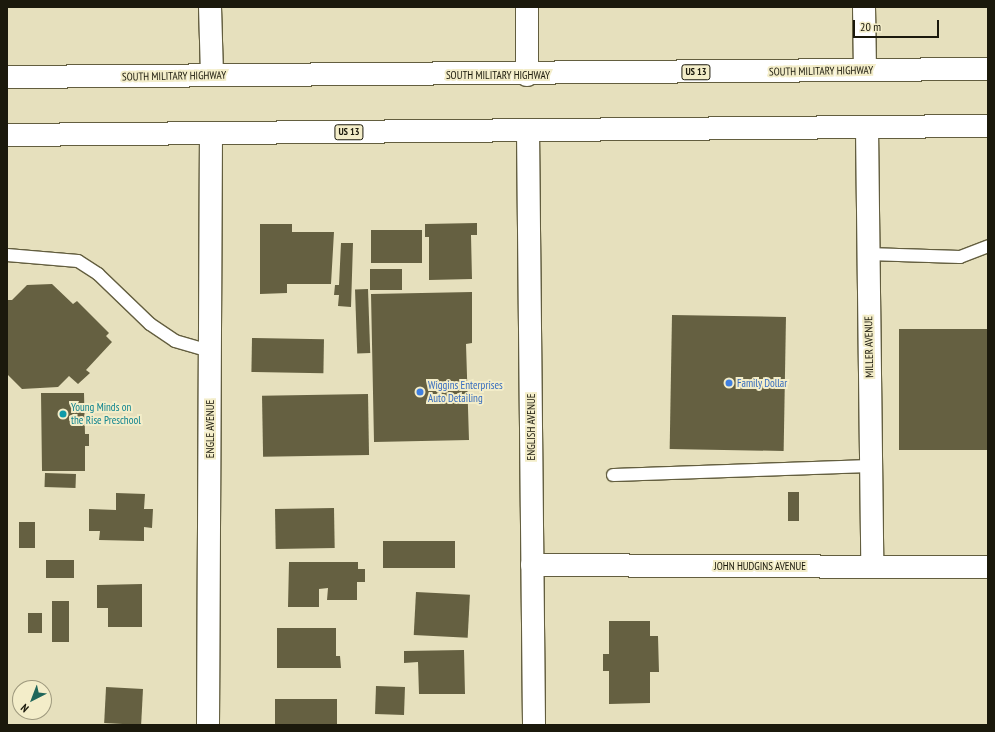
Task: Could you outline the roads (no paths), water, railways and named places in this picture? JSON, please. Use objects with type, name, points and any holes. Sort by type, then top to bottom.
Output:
[{"type":"street","points":[[210,7],[212,75]]},
{"type":"street","points":[[527,7],[528,75]]},
{"type":"street","points":[[864,7],[865,70]]},
{"type":"street","name":"SOUTH MILITARY HIGHWAY","points":[[7,77],[212,75],[528,75],[988,69]]},
{"type":"street","name":"US 13","points":[[7,135],[988,126]]},
{"type":"street","name":"MILLER AVENUE","points":[[867,128],[872,567]]},
{"type":"street","name":"ENGLISH AVENUE","points":[[528,130],[534,725]]},
{"type":"street","name":"ENGLE AVENUE","points":[[208,725],[211,134]]},
{"type":"street","name":"JOHN HUDGINS AVENUE","points":[[532,564],[988,567]]},
{"type":"lane","points":[[868,254],[960,257],[988,246]]},
{"type":"lane","points":[[7,255],[78,261],[98,274],[150,324],[175,340],[210,351]]},
{"type":"lane","points":[[612,475],[871,466]]},
{"type":"place","name":"Family Dollar","points":[[729,383]]},
{"type":"place","name":"Wiggins Enterprises Auto Detailing","points":[[420,392]]},
{"type":"place","name":"Young Minds on the Rise Preschool","points":[[63,414]]}]
